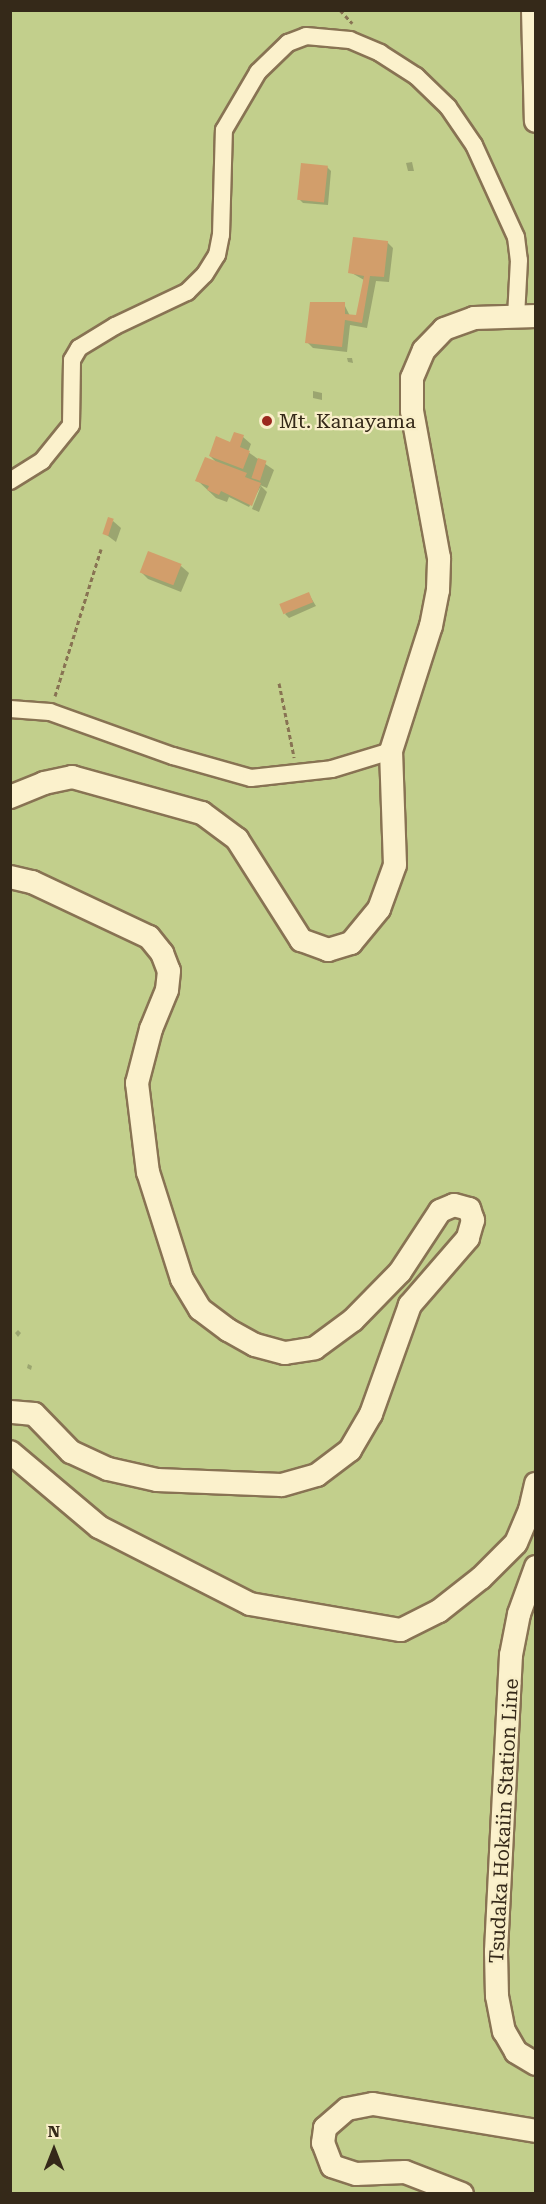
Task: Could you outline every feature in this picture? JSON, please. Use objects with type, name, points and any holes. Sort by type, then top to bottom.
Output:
[{"type":"main road","points":[[533,10],[536,121]]},
{"type":"main road","points":[[10,797],[44,783],[72,777],[202,813],[237,839],[301,940],[328,950],[351,943],[379,909],[395,865],[391,751],[431,626],[438,590],[439,558],[412,411],[412,378],[424,350],[444,329],[474,318],[526,317]]},
{"type":"main road","points":[[10,878],[32,882],[149,937],[162,953],[169,971],[167,990],[151,1029],[137,1083],[148,1172],[182,1279],[200,1309],[228,1330],[255,1345],[285,1353],[315,1348],[353,1320],[400,1272],[440,1210],[454,1205],[469,1209],[473,1220],[468,1238],[410,1305],[371,1414],[350,1450],[317,1474],[281,1485],[158,1480],[108,1468],[71,1452],[34,1414],[10,1412]]},
{"type":"main road","points":[[10,1452],[99,1527],[250,1604],[401,1630],[439,1611],[481,1578],[516,1543],[531,1510],[536,1484]]},
{"type":"main road","name":"Tsudaka Hokaiin Station Line","points":[[536,1567],[519,1614],[511,1655],[496,1952],[497,1996],[504,2031],[516,2052],[536,2064]]},
{"type":"main road","points":[[462,2193],[405,2172],[356,2174],[332,2166],[323,2143],[325,2128],[347,2109],[373,2104],[536,2131]]},
{"type":"street","points":[[10,481],[42,461],[71,425],[72,360],[79,348],[115,326],[187,292],[205,274],[217,255],[221,235],[224,130],[258,72],[288,43],[306,36],[350,40],[380,53],[416,76],[448,107],[474,145],[516,237],[526,317]]},
{"type":"street","points":[[10,709],[51,712],[172,756],[251,778],[332,769],[391,751]]},
{"type":"path","points":[[51,712],[101,549]]},
{"type":"path","points":[[279,683],[297,774]]},
{"type":"green space","points":[[11,11],[535,11],[535,2194],[11,2194]]},
{"type":"building","points":[[301,163],[328,166],[324,203],[297,200]]},
{"type":"building","points":[[353,237],[388,241],[384,277],[370,276],[362,323],[345,320],[342,347],[305,343],[310,302],[345,302],[345,314],[356,315],[364,276],[348,273]]},
{"type":"building","points":[[234,432],[244,435],[240,447],[250,451],[243,469],[209,456],[216,436],[230,442]]},
{"type":"building","points":[[205,457],[247,473],[245,477],[261,483],[252,506],[221,491],[219,495],[207,490],[209,486],[195,481]]},
{"type":"building","points":[[258,458],[267,461],[260,481],[252,478]]},
{"type":"building","points":[[108,517],[114,519],[108,536],[102,534]]},
{"type":"building","points":[[148,551],[182,564],[173,585],[140,572]]},
{"type":"building","points":[[309,592],[313,602],[283,614],[279,604]]},
{"type":"place","name":"Mt. Kanayama","points":[[267,421]]}]
